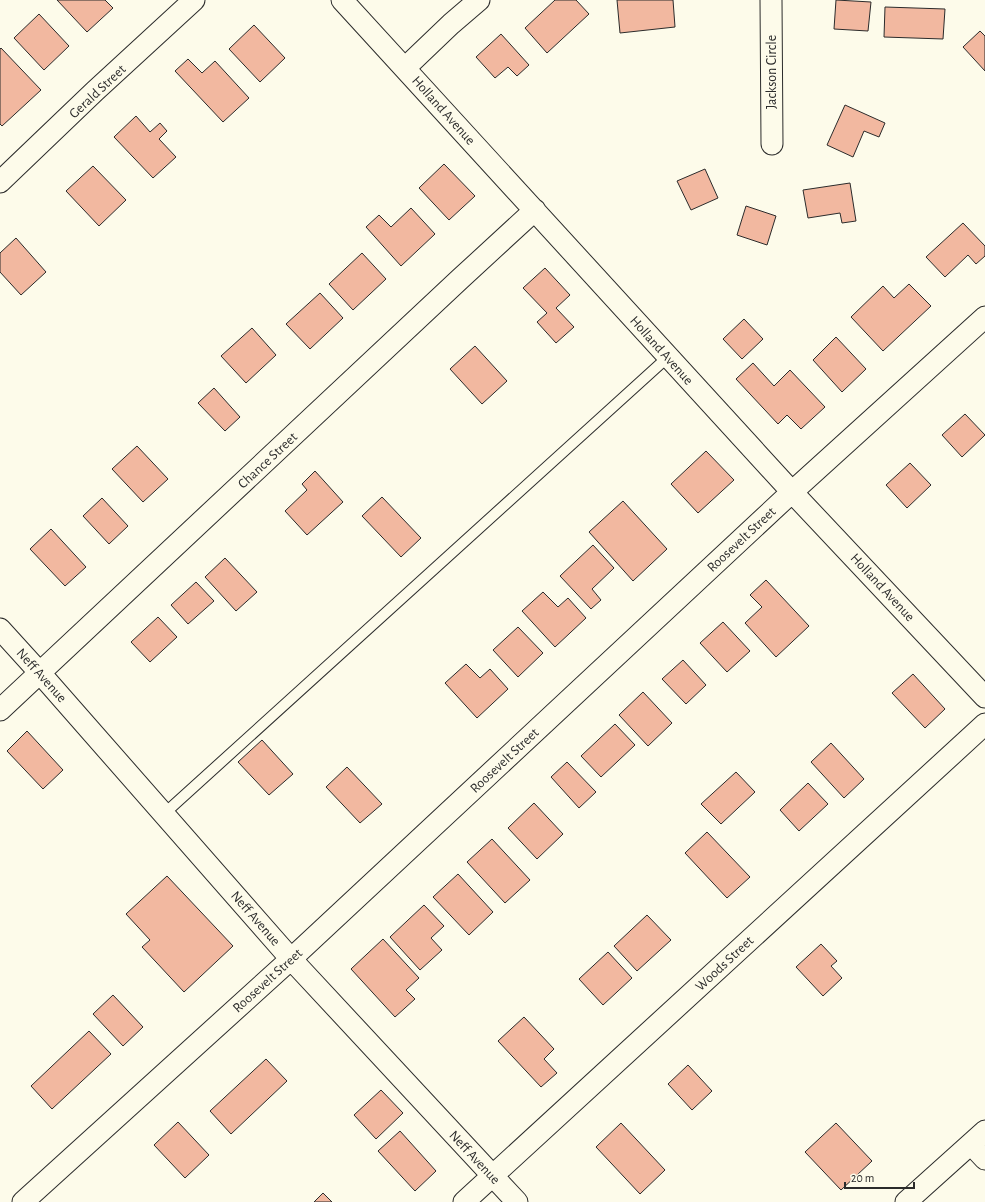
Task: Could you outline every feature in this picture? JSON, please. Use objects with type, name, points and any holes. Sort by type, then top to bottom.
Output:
[{"type":"street","name":"Gerald Street","points":[[0,182],[194,0]]},
{"type":"street","name":"Holland Avenue","points":[[342,0],[792,492],[985,697]]},
{"type":"street","points":[[405,68],[451,24],[479,0]]},
{"type":"street","name":"Jackson Circle","points":[[771,0],[772,144]]},
{"type":"street","name":"Chance Street","points":[[0,710],[535,210]]},
{"type":"street","name":"Roosevelt Street","points":[[23,1202],[291,959],[792,492],[985,317]]},
{"type":"street","name":"Neff Avenue","points":[[0,629],[164,813],[291,959],[517,1202]]},
{"type":"street","name":"Woods Street","points":[[464,1202],[985,724]]},
{"type":"street","points":[[906,1202],[980,1145]]},
{"type":"lane","points":[[164,813],[669,356]]},
{"type":"building","points":[[57,0],[105,0],[113,8],[87,32]]},
{"type":"building","points":[[555,0],[576,0],[589,14],[547,53],[525,28]]},
{"type":"building","points":[[617,0],[673,0],[675,27],[620,33]]},
{"type":"building","points":[[836,0],[871,2],[868,31],[834,29]]},
{"type":"building","points":[[885,7],[945,9],[943,39],[884,37]]},
{"type":"building","points":[[39,14],[69,46],[44,70],[14,38]]},
{"type":"building","points":[[254,25],[285,58],[260,82],[229,49]]},
{"type":"building","points":[[980,31],[985,36],[985,71],[963,47]]},
{"type":"building","points":[[501,34],[529,65],[517,76],[508,67],[495,78],[476,57]]},
{"type":"building","points":[[1,48],[41,90],[2,126],[0,124]]},
{"type":"building","points":[[188,59],[202,73],[215,61],[249,98],[223,122],[175,71]]},
{"type":"building","points":[[845,105],[885,123],[879,137],[864,131],[853,157],[827,145]]},
{"type":"building","points":[[136,116],[150,132],[160,123],[167,131],[159,139],[176,157],[153,178],[114,137]]},
{"type":"building","points":[[444,164],[475,196],[449,220],[419,188]]},
{"type":"building","points":[[93,166],[126,200],[99,226],[66,191]]},
{"type":"building","points":[[705,169],[718,198],[691,210],[677,181]]},
{"type":"building","points":[[850,183],[856,221],[842,223],[840,213],[808,218],[803,190]]},
{"type":"building","points":[[746,206],[776,216],[767,245],[737,235]]},
{"type":"building","points":[[411,208],[435,234],[401,266],[366,227],[379,215],[391,227]]},
{"type":"building","points":[[963,223],[985,246],[985,256],[976,264],[968,255],[945,277],[926,257]]},
{"type":"building","points":[[16,238],[46,272],[21,295],[0,272],[0,253]]},
{"type":"building","points":[[362,253],[386,279],[353,310],[329,284]]},
{"type":"building","points":[[545,268],[570,295],[556,308],[574,327],[556,343],[537,322],[547,313],[523,288]]},
{"type":"building","points":[[909,284],[931,306],[883,351],[851,317],[883,286],[894,298]]},
{"type":"building","points":[[320,293],[343,318],[310,349],[286,324]]},
{"type":"building","points":[[744,319],[763,339],[742,359],[723,339]]},
{"type":"building","points":[[252,328],[276,355],[246,383],[221,356]]},
{"type":"building","points":[[836,337],[866,369],[842,392],[813,360]]},
{"type":"building","points":[[475,346],[507,381],[482,404],[450,369]]},
{"type":"building","points":[[753,363],[774,386],[790,370],[825,407],[801,429],[787,415],[778,424],[736,379]]},
{"type":"building","points":[[214,388],[240,417],[225,431],[198,403]]},
{"type":"building","points":[[965,414],[985,435],[962,457],[942,435]]},
{"type":"building","points":[[137,446],[168,479],[143,502],[112,469]]},
{"type":"building","points":[[706,451],[734,480],[698,513],[671,484]]},
{"type":"building","points":[[910,463],[931,485],[907,508],[886,485]]},
{"type":"building","points":[[315,471],[343,502],[307,535],[285,511],[307,490],[302,484]]},
{"type":"building","points":[[382,497],[421,538],[401,557],[362,516]]},
{"type":"building","points":[[102,498],[128,526],[109,544],[83,516]]},
{"type":"building","points":[[623,501],[667,549],[633,581],[589,532]]},
{"type":"building","points":[[51,529],[86,567],[65,586],[30,549]]},
{"type":"building","points":[[593,545],[614,568],[592,589],[601,600],[591,609],[560,576]]},
{"type":"building","points":[[225,558],[257,592],[236,611],[205,577]]},
{"type":"building","points":[[766,580],[809,626],[776,657],[745,623],[762,607],[750,595]]},
{"type":"building","points":[[196,582],[214,601],[188,624],[171,605]]},
{"type":"building","points":[[543,592],[558,607],[568,598],[586,618],[555,647],[522,611]]},
{"type":"building","points":[[158,617],[177,637],[150,662],[131,642]]},
{"type":"building","points":[[723,622],[750,651],[727,672],[700,643]]},
{"type":"building","points":[[518,627],[543,653],[518,677],[493,650]]},
{"type":"building","points":[[683,660],[706,685],[686,704],[662,679]]},
{"type":"building","points":[[466,664],[480,678],[490,669],[508,689],[477,718],[445,683]]},
{"type":"building","points":[[913,674],[945,709],[925,728],[892,693]]},
{"type":"building","points":[[643,692],[672,723],[648,746],[619,715]]},
{"type":"building","points":[[615,724],[635,745],[601,777],[581,756]]},
{"type":"building","points":[[27,731],[63,770],[43,789],[7,751]]},
{"type":"building","points":[[262,740],[293,774],[269,795],[238,762]]},
{"type":"building","points":[[831,743],[864,779],[844,798],[811,762]]},
{"type":"building","points":[[567,762],[596,792],[579,808],[551,777]]},
{"type":"building","points":[[347,767],[382,804],[360,823],[326,787]]},
{"type":"building","points":[[736,772],[755,792],[721,824],[701,804]]},
{"type":"building","points":[[808,783],[828,804],[799,831],[780,810]]},
{"type":"building","points":[[534,803],[563,834],[537,859],[508,828]]},
{"type":"building","points":[[707,832],[750,877],[727,898],[685,853]]},
{"type":"building","points":[[492,839],[530,880],[505,903],[467,862]]},
{"type":"building","points":[[458,874],[493,912],[469,935],[433,897]]},
{"type":"building","points":[[167,876],[233,946],[184,992],[142,947],[150,940],[126,914]]},
{"type":"building","points":[[424,905],[444,926],[431,938],[442,950],[420,970],[390,937]]},
{"type":"building","points":[[647,915],[671,940],[637,971],[614,946]]},
{"type":"building","points":[[383,939],[419,978],[406,990],[415,999],[395,1017],[351,969]]},
{"type":"building","points":[[821,944],[837,961],[831,966],[842,978],[823,996],[796,967]]},
{"type":"building","points":[[608,952],[632,978],[603,1005],[579,979]]},
{"type":"building","points":[[113,995],[143,1027],[123,1046],[93,1014]]},
{"type":"building","points":[[524,1017],[554,1049],[544,1059],[557,1073],[541,1087],[498,1041]]},
{"type":"building","points":[[89,1031],[111,1054],[52,1109],[31,1086]]},
{"type":"building","points":[[266,1059],[287,1081],[231,1134],[210,1111]]},
{"type":"building","points":[[688,1065],[712,1091],[692,1110],[668,1084]]},
{"type":"building","points":[[381,1090],[403,1113],[376,1139],[354,1115]]},
{"type":"building","points":[[178,1122],[209,1155],[185,1178],[154,1145]]},
{"type":"building","points":[[621,1123],[665,1170],[640,1194],[596,1147]]},
{"type":"building","points":[[836,1123],[872,1161],[841,1190],[805,1152]]},
{"type":"building","points":[[400,1131],[436,1171],[415,1191],[378,1151]]},
{"type":"building","points":[[323,1193],[332,1202],[314,1202]]}]
